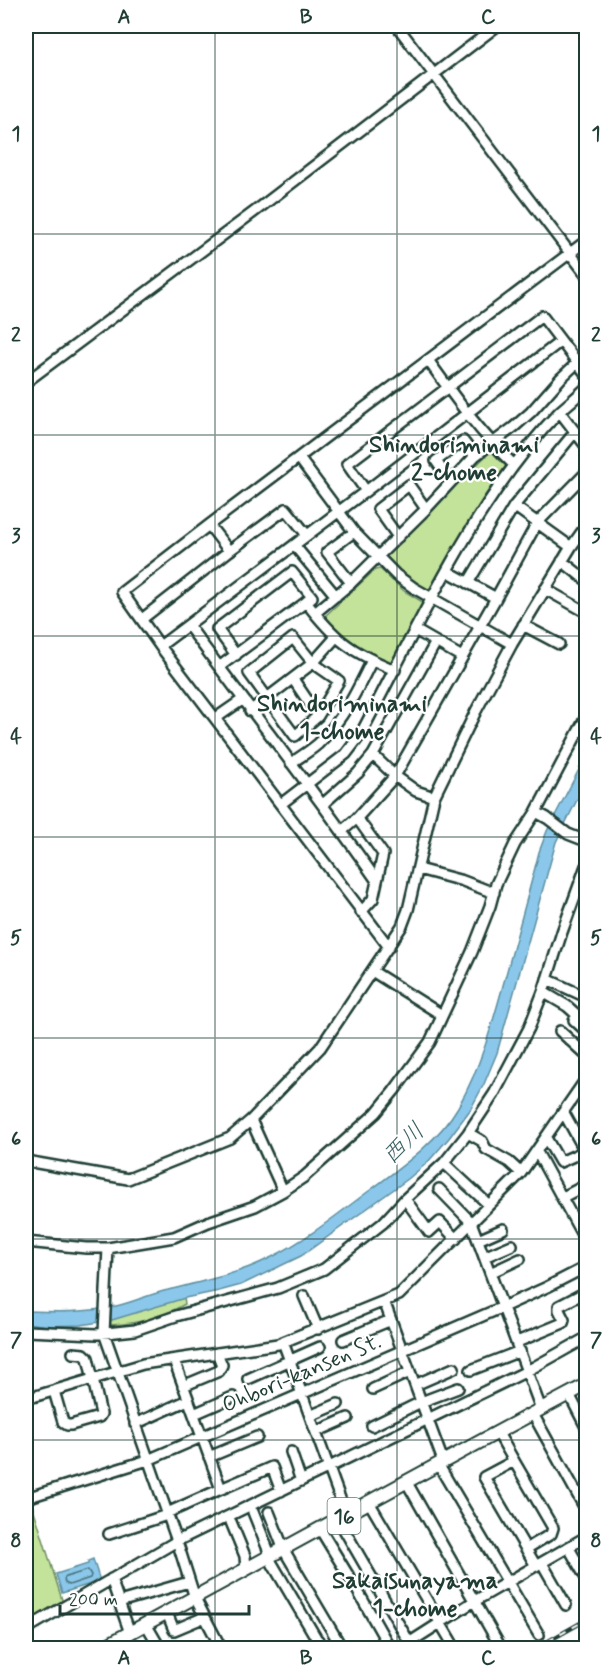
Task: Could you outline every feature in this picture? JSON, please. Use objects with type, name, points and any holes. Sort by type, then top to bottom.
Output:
[{"type":"main road","name":"16","points":[[102,1648],[270,1558],[440,1462],[586,1385]]},
{"type":"street","points":[[397,26],[586,274]]},
{"type":"street","points":[[26,382],[254,212],[497,26]]},
{"type":"street","points":[[389,947],[160,646],[122,592],[586,241]]},
{"type":"street","points":[[366,491],[347,464],[542,316],[586,374]]},
{"type":"street","points":[[160,646],[561,341]]},
{"type":"street","points":[[429,360],[466,413],[491,443],[514,465]]},
{"type":"street","points":[[315,613],[351,583],[398,537],[475,456],[531,412],[577,363]]},
{"type":"street","points":[[281,804],[346,754],[359,737],[468,534],[514,465],[560,412],[586,388]]},
{"type":"street","points":[[560,412],[586,446]]},
{"type":"street","points":[[468,583],[514,506],[575,432]]},
{"type":"street","points":[[450,481],[436,461],[463,441],[475,456]]},
{"type":"street","points":[[299,458],[354,532],[396,575],[414,588],[512,644]]},
{"type":"street","points":[[342,831],[395,776],[537,523],[586,472]]},
{"type":"street","points":[[398,537],[378,509],[409,485],[426,509]]},
{"type":"street","points":[[514,506],[570,547]]},
{"type":"street","points":[[142,619],[286,509],[307,535]]},
{"type":"street","points":[[209,525],[229,551]]},
{"type":"street","points":[[26,1161],[128,1179],[230,1138],[251,1120],[320,1048],[402,926],[408,910],[434,797],[512,644],[570,547],[586,526]]},
{"type":"street","points":[[351,583],[327,552],[354,532]]},
{"type":"street","points":[[294,545],[336,596]]},
{"type":"street","points":[[562,561],[586,580]]},
{"type":"street","points":[[219,667],[237,655],[312,597],[292,572],[217,629],[237,655]]},
{"type":"street","points":[[447,572],[496,598]]},
{"type":"street","points":[[545,589],[586,612]]},
{"type":"street","points":[[306,602],[336,637],[353,650],[395,670]]},
{"type":"street","points":[[189,625],[250,711],[323,804],[377,881]]},
{"type":"street","points":[[524,625],[559,644]]},
{"type":"street","points":[[415,630],[462,657]]},
{"type":"street","points":[[250,711],[313,663],[336,637]]},
{"type":"street","points":[[293,638],[313,663],[339,681],[318,716],[295,736],[266,698],[249,673],[293,638]]},
{"type":"street","points":[[323,804],[358,773],[373,754],[436,642]]},
{"type":"street","points":[[291,763],[316,745],[339,722],[372,660]]},
{"type":"street","points":[[293,679],[318,716]]},
{"type":"street","points":[[216,718],[242,700]]},
{"type":"street","points":[[26,1242],[108,1248],[174,1237],[208,1222],[255,1206],[283,1191],[304,1177],[375,1113],[430,1042],[472,952],[496,884],[586,717]]},
{"type":"street","points":[[373,754],[395,776],[416,791],[434,797]]},
{"type":"street","points":[[536,812],[568,834],[586,841]]},
{"type":"street","points":[[357,818],[383,854],[373,899],[361,912]]},
{"type":"street","points":[[26,1331],[104,1328],[135,1330],[176,1316],[278,1288],[324,1269],[383,1223],[405,1198],[444,1163],[494,1094],[529,1029],[586,866]]},
{"type":"street","points":[[418,869],[463,881],[494,893]]},
{"type":"street","points":[[372,971],[442,1015]]},
{"type":"street","points":[[547,979],[586,997]]},
{"type":"street","points":[[543,992],[567,1006],[586,1023]]},
{"type":"street","points":[[574,1020],[586,1031]]},
{"type":"street","points":[[560,1031],[586,1055]]},
{"type":"street","points":[[26,1400],[143,1364],[283,1342],[399,1295],[521,1173],[586,1079]]},
{"type":"street","points":[[546,1138],[560,1162],[585,1150],[564,1113]]},
{"type":"street","points":[[251,1120],[283,1191]]},
{"type":"street","points":[[468,1132],[482,1141],[486,1149],[509,1162],[521,1173]]},
{"type":"street","points":[[537,1152],[584,1228],[586,1242]]},
{"type":"street","points":[[444,1163],[489,1205]]},
{"type":"street","points":[[563,1197],[586,1185]]},
{"type":"street","points":[[439,1189],[471,1222],[527,1371],[537,1412],[586,1510]]},
{"type":"street","points":[[405,1198],[429,1232],[440,1222],[456,1239]]},
{"type":"street","points":[[478,1240],[503,1229]]},
{"type":"street","points":[[484,1257],[512,1245]]},
{"type":"street","points":[[108,1248],[104,1328],[116,1372],[177,1541],[195,1598],[220,1648]]},
{"type":"street","points":[[490,1273],[520,1259]]},
{"type":"street","name":"Ohbori-kansen St.","points":[[26,1498],[148,1460],[503,1307],[586,1267]]},
{"type":"street","points":[[471,1370],[563,1323],[560,1306],[586,1292]]},
{"type":"street","points":[[304,1296],[318,1329]]},
{"type":"street","points":[[384,1302],[428,1419],[440,1462],[507,1583],[539,1635]]},
{"type":"street","points":[[343,1340],[391,1320]]},
{"type":"street","points":[[26,1629],[177,1541],[527,1371],[586,1338]]},
{"type":"street","points":[[283,1342],[329,1467],[342,1517],[408,1647],[473,1602],[586,1538]]},
{"type":"street","points":[[248,1379],[321,1347]]},
{"type":"street","points":[[54,1391],[63,1422],[67,1425],[99,1417],[101,1414],[87,1356],[73,1353]]},
{"type":"street","points":[[183,1386],[219,1371],[222,1365],[217,1353]]},
{"type":"street","points":[[174,1360],[221,1489]]},
{"type":"street","points":[[415,1384],[454,1368]]},
{"type":"street","points":[[373,1389],[410,1372]]},
{"type":"street","points":[[372,1426],[458,1388]]},
{"type":"street","points":[[569,1394],[586,1427]]},
{"type":"street","points":[[194,1414],[233,1397]]},
{"type":"street","points":[[135,1424],[188,1400]]},
{"type":"street","points":[[310,1416],[338,1404]]},
{"type":"street","points":[[316,1432],[348,1418]]},
{"type":"street","points":[[498,1433],[553,1528],[551,1534],[526,1549]]},
{"type":"street","points":[[209,1457],[257,1437]]},
{"type":"street","points":[[291,1452],[301,1481]]},
{"type":"street","points":[[514,1461],[484,1477],[526,1549],[566,1605]]},
{"type":"street","points":[[110,1534],[167,1514],[272,1467],[281,1491]]},
{"type":"street","points":[[406,1482],[501,1648]]},
{"type":"street","points":[[369,1502],[454,1648]]},
{"type":"street","points":[[254,1512],[270,1558],[320,1644],[304,1648]]},
{"type":"street","points":[[268,1512],[284,1550],[342,1648]]},
{"type":"street","points":[[231,1522],[245,1556],[246,1570]]},
{"type":"street","points":[[320,1529],[390,1648]]},
{"type":"street","points":[[569,1548],[586,1578]]},
{"type":"street","points":[[111,1579],[130,1633]]},
{"type":"street","points":[[119,1602],[189,1582]]},
{"type":"street","points":[[167,1613],[174,1630],[205,1617]]},
{"type":"street","points":[[146,1624],[160,1648]]},
{"type":"green space","points":[[491,451],[506,466],[463,532],[439,580],[431,591],[424,591],[385,559],[385,554]]},
{"type":"green space","points":[[380,569],[404,591],[421,601],[423,607],[394,663],[387,663],[351,643],[334,630],[325,616],[375,570]]},
{"type":"green space","points":[[184,1297],[185,1304],[157,1317],[110,1325],[109,1318]]},
{"type":"green space","points":[[32,1504],[63,1603],[26,1624],[26,1506]]},
{"type":"water","points":[[586,756],[586,782],[556,842],[497,1053],[470,1110],[427,1163],[301,1256],[241,1285],[185,1298],[112,1320],[81,1325],[48,1326],[26,1323],[26,1311],[82,1311],[116,1306],[260,1263],[324,1225],[420,1152],[441,1131],[458,1107],[474,1075],[487,1041],[539,852],[547,831]]},
{"type":"water","points":[[93,1559],[100,1581],[62,1593],[56,1574],[88,1564],[88,1561]]},
{"type":"railway","points":[[536,1648],[586,1620]]},
{"type":"district","name":"Shindoriminami 2-chome","points":[[454,458]]},
{"type":"district","name":"Shindoriminami 1-chome","points":[[342,717]]},
{"type":"district","name":"Sakaisunayama 1-chome","points":[[415,1594]]},
{"type":"water label","name":"西川","points":[[403,1143]]}]
